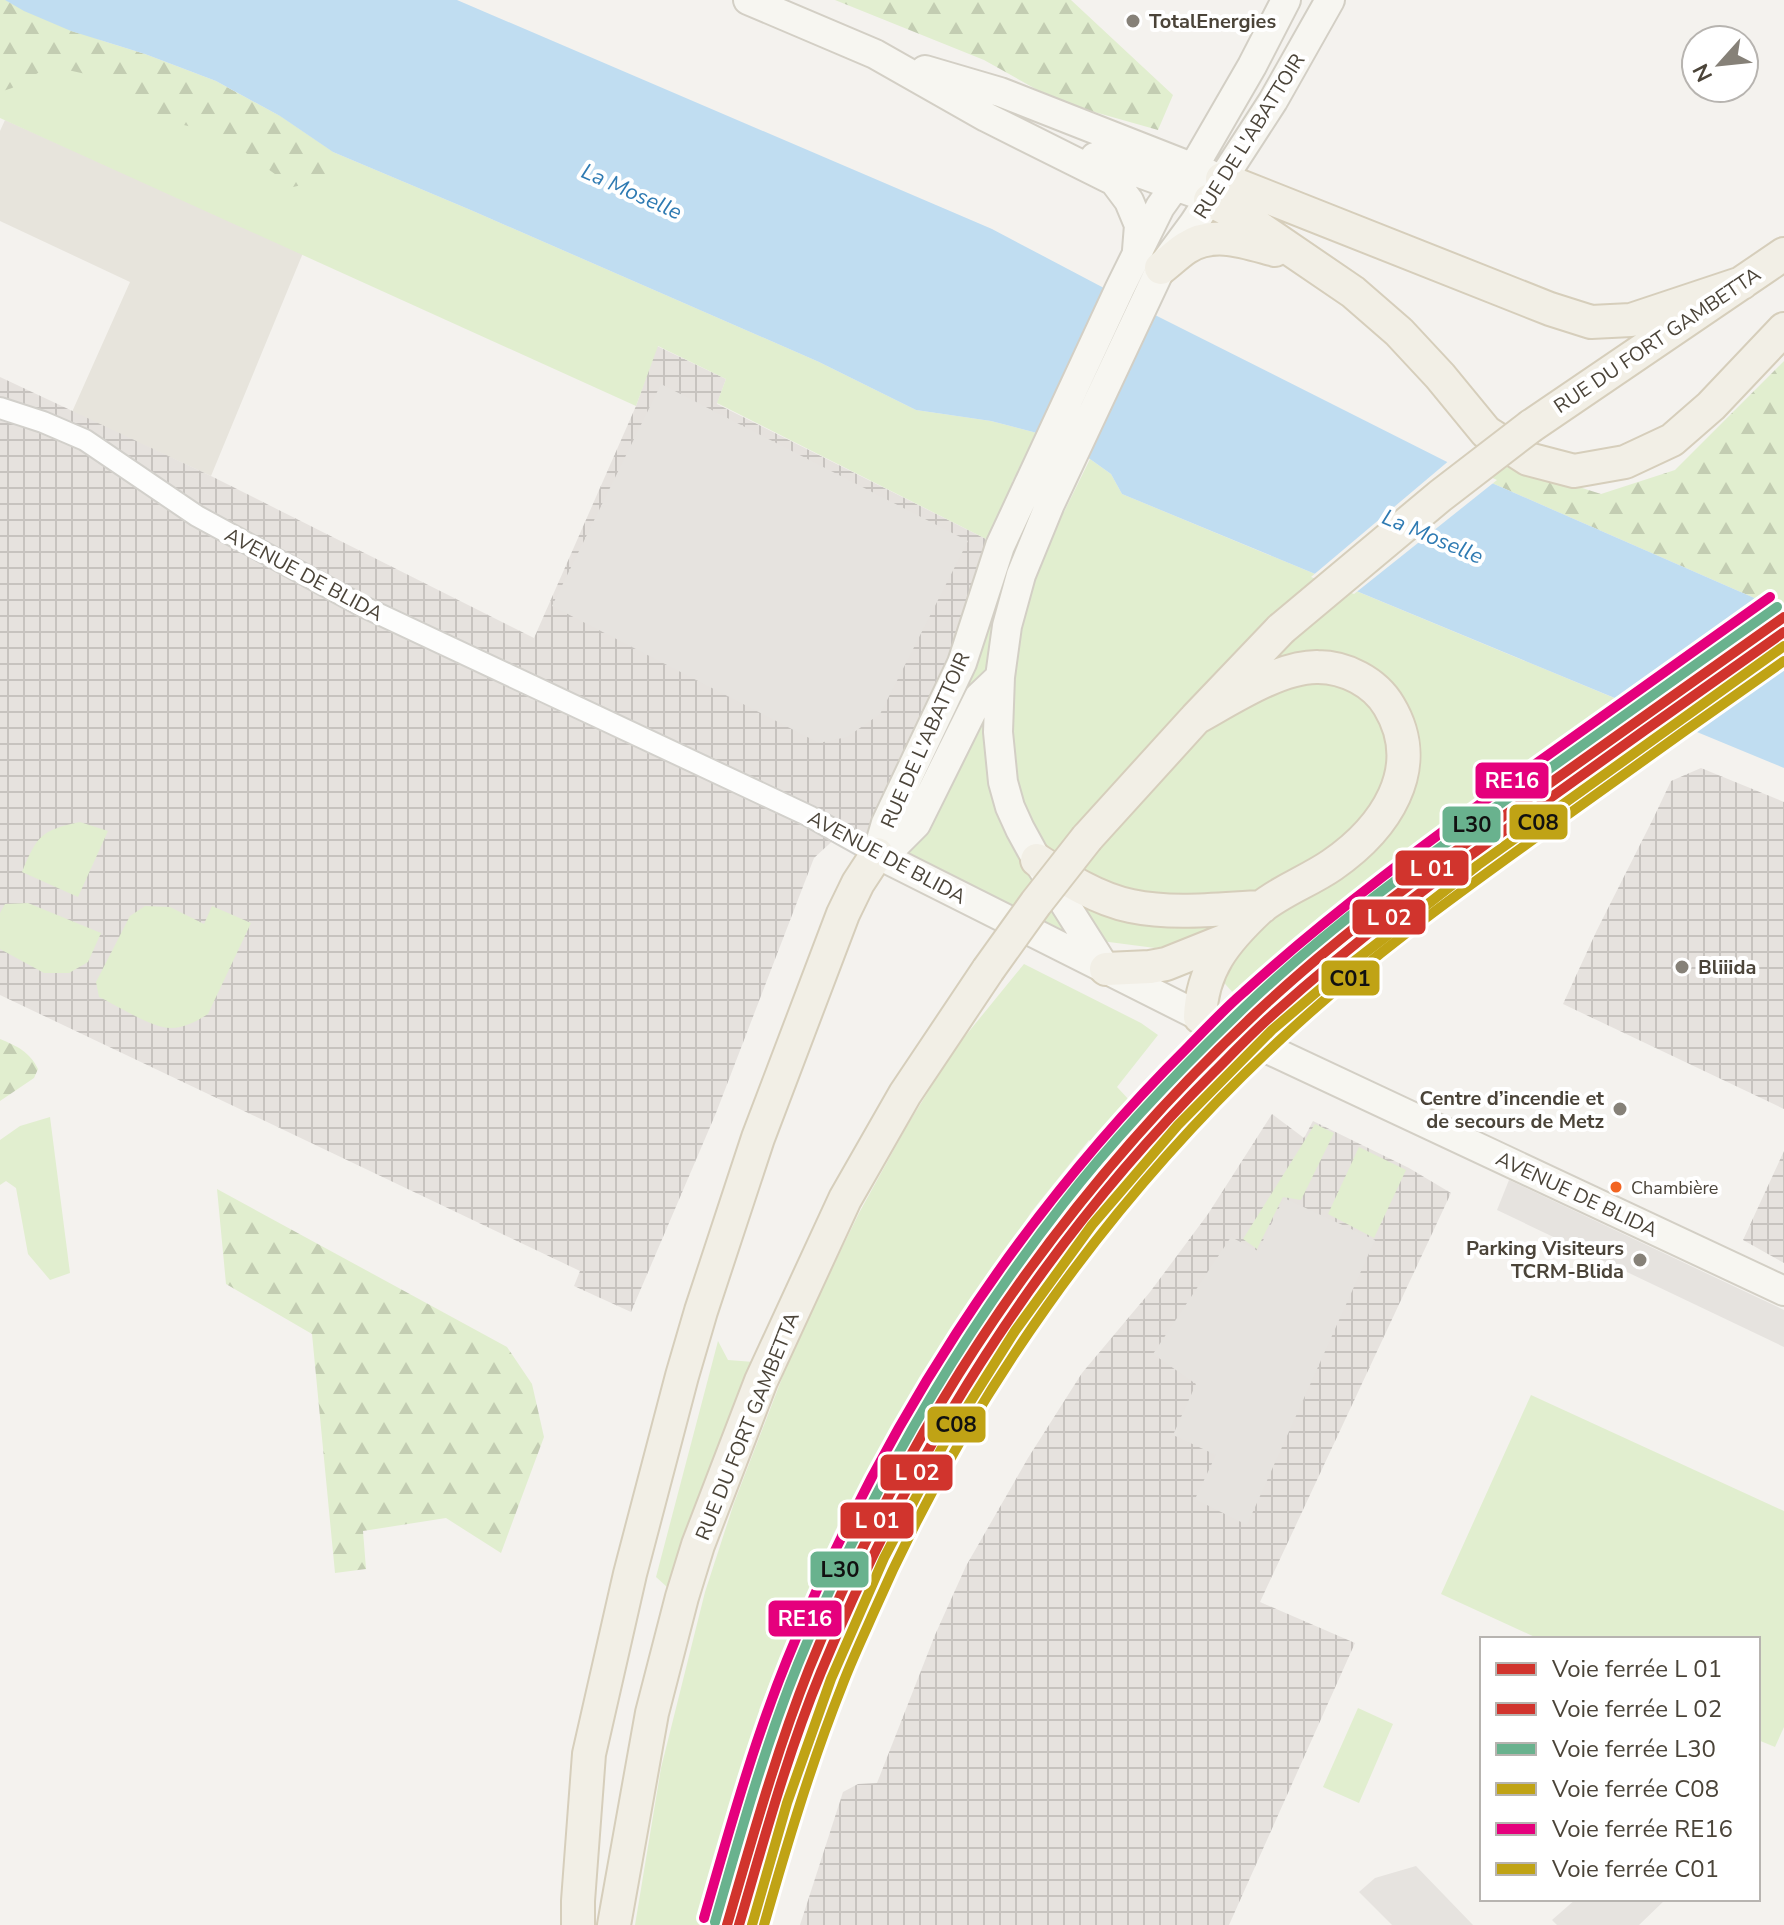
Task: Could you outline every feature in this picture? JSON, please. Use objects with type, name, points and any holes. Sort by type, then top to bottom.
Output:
[{"type":"main road","points":[[748,0],[875,54],[1000,92],[1197,184],[1353,292],[1399,332],[1486,432],[1528,459],[1574,471],[1625,462],[1672,440],[1711,406],[1784,329]]},
{"type":"main road","name":"RUE DE L'ABATTOIR","points":[[1106,969],[1037,860],[1010,807],[1003,782],[998,732],[1000,677],[1007,626],[1038,497],[1132,294],[1197,184],[1286,0]]},
{"type":"main road","name":"RUE DE L'ABATTOIR","points":[[1149,261],[1160,207],[1197,184],[1273,101],[1330,0]]},
{"type":"main road","points":[[875,54],[986,117],[1114,181],[1129,201],[1149,261],[1208,239],[1234,239],[1303,258]]},
{"type":"main road","points":[[986,117],[1197,184],[1591,322],[1631,320],[1742,283]]},
{"type":"main road","name":"RUE DU FORT GAMBETTA","points":[[614,1925],[652,1713],[682,1597],[698,1545],[755,1396],[845,1199],[905,1094],[988,970],[1087,838],[1281,629],[1440,496],[1531,426],[1784,254]]},
{"type":"main road","name":"RUE DE L'ABATTOIR","points":[[877,854],[886,823],[962,663],[1000,546],[1038,497]]},
{"type":"main road","points":[[1196,718],[1274,678],[1310,666],[1326,667],[1354,675],[1384,698],[1400,731],[1404,751],[1399,787],[1379,821],[1357,845],[1331,865],[1262,907],[1231,938],[1206,978],[1200,1017]]},
{"type":"main road","points":[[578,1925],[589,1754],[630,1574],[701,1311],[758,1138],[843,914],[858,883],[877,854],[895,845],[916,824],[979,697],[1000,677]]},
{"type":"main road","name":"AVENUE DE BLIDA","points":[[877,854],[1200,1017],[1784,1291]]},
{"type":"main road","points":[[1037,860],[1084,889],[1131,906],[1164,910],[1262,907]]},
{"type":"main road","points":[[1106,969],[1166,964],[1231,938]]},
{"type":"street","name":"AVENUE DE BLIDA","points":[[0,408],[85,440],[197,516],[362,606],[809,816],[877,854]]},
{"type":"shaded area","points":[[5,120],[303,253],[211,476],[72,412],[130,282],[0,221],[0,131]]},
{"type":"shaded area","points":[[657,346],[726,379],[717,404],[1000,546],[877,854],[841,833],[814,858],[716,1113],[631,1312],[574,1286],[580,1271],[0,995],[0,377],[211,476],[534,638],[636,406]]},
{"type":"shaded area","points":[[661,384],[968,541],[880,714],[847,737],[819,743],[552,606]]},
{"type":"shaded area","name":"Bliiida","points":[[1701,768],[1784,802],[1784,1109],[1563,1004],[1671,781]]},
{"type":"shaded area","points":[[1272,1114],[1304,1138],[1313,1121],[1409,1168],[1451,1193],[1260,1602],[1355,1643],[1229,1925],[800,1925],[843,1792],[858,1784],[877,1783],[935,1635],[966,1566],[1028,1458],[1082,1373],[1150,1292],[1208,1214]]},
{"type":"shaded area","points":[[1784,1151],[1784,1263],[1743,1240]]},
{"type":"shaded area","name":"Parking Visiteurs TCRM-Blida","points":[[1509,1180],[1784,1310],[1784,1347],[1497,1210]]},
{"type":"shaded area","points":[[1284,1198],[1375,1240],[1247,1525],[1195,1499],[1216,1455],[1173,1435],[1196,1384],[1153,1354],[1231,1237],[1258,1251]]},
{"type":"shaded area","points":[[1416,1866],[1473,1925],[1392,1925],[1359,1892],[1375,1878]]},
{"type":"shaded area","points":[[1574,1901],[1664,1901],[1639,1925],[1557,1925],[1552,1920]]},
{"type":"green space","points":[[0,0],[280,116],[333,152],[819,362],[916,410],[991,421],[1037,433],[1012,482],[1064,512],[1090,459],[1111,474],[1122,494],[1636,707],[1392,885],[1247,1008],[1194,941],[1155,948],[1032,932],[877,854],[1000,546],[717,403],[726,379],[658,346],[636,406],[0,118]]},
{"type":"green space","points":[[0,0],[71,31],[216,81],[280,116],[333,152],[328,179],[293,187],[218,133],[171,122],[131,103],[99,77],[50,66],[0,92]]},
{"type":"green space","points":[[835,0],[1071,0],[1173,95],[1158,130],[1059,102],[984,60]]},
{"type":"green space","points":[[1784,361],[1784,611],[1469,473],[1491,459],[1601,494],[1675,470]]},
{"type":"green space","points":[[80,822],[108,831],[78,897],[22,872],[42,836]]},
{"type":"green space","points":[[28,903],[101,933],[88,962],[69,973],[44,973],[0,949],[0,913],[5,904]]},
{"type":"green space","points":[[145,906],[170,907],[204,924],[212,906],[251,923],[208,1014],[195,1022],[171,1028],[155,1025],[99,997],[96,982],[130,916]]},
{"type":"green space","points":[[1024,964],[1141,1023],[1158,1035],[1117,1087],[1132,1103],[1095,1146],[1089,1140],[1032,1211],[905,1403],[835,1531],[759,1710],[776,1715],[754,1765],[717,1887],[710,1925],[635,1925],[661,1768],[705,1592],[734,1503],[794,1347],[859,1213],[907,1126],[953,1051]]},
{"type":"green space","points":[[0,1039],[22,1050],[38,1069],[34,1078],[0,1101]]},
{"type":"green space","points":[[50,1117],[70,1273],[50,1280],[28,1254],[16,1188],[6,1181],[0,1185],[0,1140],[20,1126]]},
{"type":"green space","points":[[1315,1124],[1334,1133],[1301,1200],[1283,1197],[1257,1249],[1243,1239]]},
{"type":"green space","points":[[1359,1147],[1406,1170],[1374,1238],[1328,1214]]},
{"type":"green space","points":[[217,1189],[507,1347],[532,1384],[544,1437],[501,1553],[446,1518],[363,1531],[366,1569],[335,1573],[312,1334],[226,1284]]},
{"type":"green space","points":[[718,1341],[728,1360],[754,1362],[667,1587],[656,1577]]},
{"type":"green space","points":[[1531,1395],[1784,1511],[1784,1727],[1775,1747],[1760,1741],[1760,1637],[1535,1637],[1441,1594]]},
{"type":"green space","points":[[1358,1708],[1393,1724],[1359,1803],[1323,1787]]},
{"type":"water","name":"La Moselle","points":[[5,0],[457,0],[992,229],[1469,473],[1784,611],[1784,768],[1122,494],[1111,474],[1090,459],[1037,433],[991,421],[916,410],[819,362],[333,152],[280,116],[216,81],[71,31]]},
{"type":"pier","points":[[1451,459],[1497,480],[1354,594],[1311,577]]},
{"type":"pier","points":[[1781,606],[1784,607],[1784,649],[1673,727],[1633,710]]},
{"type":"transit line","points":[[727,1925],[765,1796],[809,1669],[849,1576],[894,1487],[943,1400],[996,1316],[1117,1158],[1184,1084],[1256,1013],[1321,956],[1458,849],[1784,617]]},
{"type":"transit line","points":[[739,1925],[797,1734],[857,1589],[940,1429],[1038,1278],[1093,1207],[1214,1072],[1262,1024],[1335,960],[1474,852],[1784,632]]},
{"type":"rail line","name":"RE16","points":[[704,1918],[763,1724],[823,1575],[864,1492],[956,1333],[1008,1257],[1064,1184],[1124,1114],[1215,1019],[1312,933],[1454,823],[1770,597]]},
{"type":"rail line","name":"L30","points":[[715,1922],[774,1728],[798,1664],[852,1543],[949,1368],[1023,1257],[1063,1204],[1151,1101],[1247,1005],[1310,948],[1445,844],[1777,607]]},
{"type":"rail line","name":"C08","points":[[752,1925],[787,1803],[831,1679],[884,1558],[945,1442],[1015,1331],[1092,1225],[1178,1125],[1272,1030],[1339,973],[1478,865],[1784,646]]},
{"type":"rail line","name":"C01","points":[[764,1925],[800,1804],[831,1715],[910,1535],[997,1380],[1100,1235],[1217,1101],[1344,983],[1477,880],[1784,661]]},
{"type":"place","name":"TotalEnergies","points":[[1133,21]]},
{"type":"place","name":"Bliiida","points":[[1682,967]]},
{"type":"place","name":"Centre d’incendie et de secours de Metz","points":[[1620,1109]]},
{"type":"place","name":"Chambière","points":[[1616,1187]]},
{"type":"place","name":"Parking Visiteurs TCRM-Blida","points":[[1640,1260]]}]
